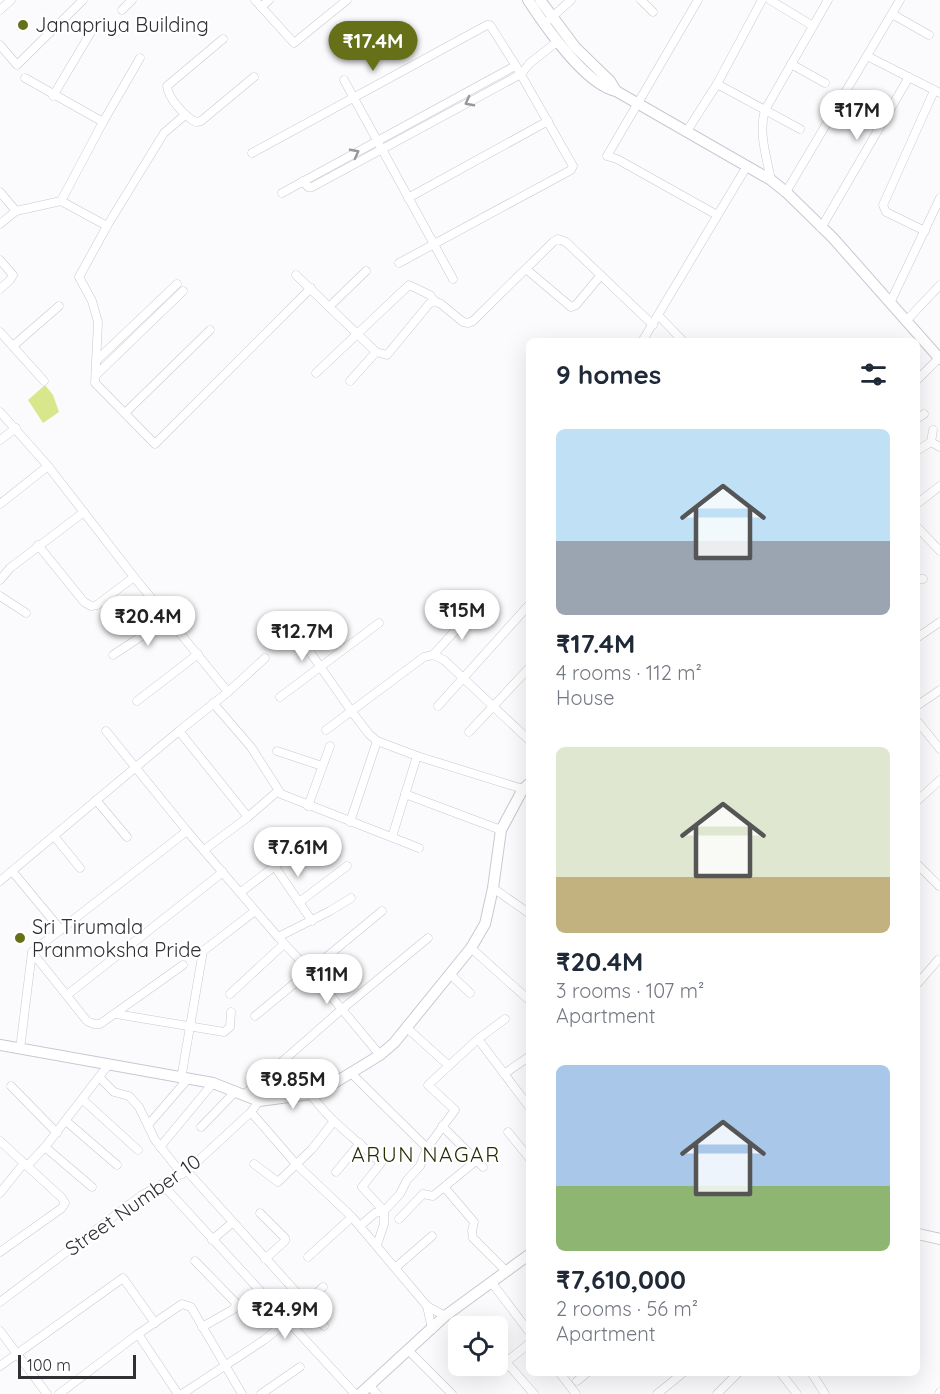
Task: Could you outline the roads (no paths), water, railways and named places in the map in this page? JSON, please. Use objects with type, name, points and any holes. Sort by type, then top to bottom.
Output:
[{"type":"street","points":[[0,10],[10,0]]},
{"type":"street","points":[[0,45],[17,65],[83,0]]},
{"type":"street","points":[[122,10],[132,0]]},
{"type":"street","points":[[255,0],[294,43],[347,0]]},
{"type":"street","points":[[261,7],[269,0]]},
{"type":"street","points":[[528,0],[610,81],[616,91]]},
{"type":"street","points":[[540,0],[558,41],[595,80],[606,89],[616,91],[771,180],[786,192],[890,303],[917,338]]},
{"type":"street","points":[[548,21],[571,0]]},
{"type":"street","points":[[640,0],[653,12]]},
{"type":"street","points":[[698,0],[607,156],[632,166],[717,215]]},
{"type":"street","points":[[687,131],[717,84],[762,0]]},
{"type":"street","points":[[770,0],[813,26]]},
{"type":"street","points":[[771,180],[763,141],[765,110],[828,0]]},
{"type":"street","points":[[786,192],[900,0]]},
{"type":"street","points":[[892,14],[929,35]]},
{"type":"street","points":[[252,153],[487,25],[493,28],[573,166],[571,170],[399,263]]},
{"type":"street","points":[[53,96],[91,32]]},
{"type":"street","points":[[223,39],[168,86],[168,92],[185,115],[196,122],[201,121],[254,77]]},
{"type":"street","points":[[282,193],[520,74],[558,41]]},
{"type":"street","points":[[867,56],[938,91],[883,205],[886,212],[925,231]]},
{"type":"street","points":[[61,201],[140,58]]},
{"type":"street","points":[[380,145],[516,66],[530,63]]},
{"type":"street","points":[[791,64],[825,83]]},
{"type":"street","points":[[821,228],[909,77]]},
{"type":"street","points":[[25,78],[53,96],[103,122]]},
{"type":"street","points":[[344,80],[453,279]]},
{"type":"street","points":[[717,84],[800,129]]},
{"type":"street","points":[[185,115],[164,133],[106,226],[80,277],[92,301],[98,322],[95,383],[155,444],[311,288]]},
{"type":"street","points":[[408,198],[548,121]]},
{"type":"street","points":[[644,338],[747,166]]},
{"type":"street","points":[[0,192],[20,210]]},
{"type":"street","points":[[890,303],[940,198]]},
{"type":"street","points":[[0,224],[20,210],[61,201],[106,226]]},
{"type":"street","points":[[316,373],[409,285],[429,295],[463,322],[468,323],[473,321],[558,239],[566,242],[653,325]]},
{"type":"street","points":[[0,260],[13,275],[0,289]]},
{"type":"street","points":[[526,269],[571,307],[576,305],[601,274]]},
{"type":"street","points":[[330,306],[366,271]]},
{"type":"street","points":[[296,275],[376,352],[387,355],[429,304],[434,301]]},
{"type":"street","points":[[97,360],[177,284]]},
{"type":"street","points":[[906,321],[940,285]]},
{"type":"street","points":[[96,375],[183,291]]},
{"type":"street","points":[[157,302],[164,309]]},
{"type":"street","points":[[13,346],[59,306]]},
{"type":"street","points":[[659,316],[680,338]]},
{"type":"street","points":[[125,413],[210,330]]},
{"type":"street","points":[[0,332],[44,381]]},
{"type":"street","points":[[920,341],[939,358],[920,377]]},
{"type":"street","points":[[350,381],[376,352]]},
{"type":"street","points":[[0,412],[48,466],[134,577],[228,692]]},
{"type":"street","points":[[0,440],[16,428]]},
{"type":"street","points":[[920,449],[931,442],[933,430]]},
{"type":"street","points":[[931,442],[940,447]]},
{"type":"street","points":[[0,504],[48,466]]},
{"type":"street","points":[[920,501],[940,486]]},
{"type":"street","points":[[0,580],[10,568],[38,545],[84,512]]},
{"type":"street","points":[[920,530],[940,551]]},
{"type":"street","points":[[38,545],[84,602],[91,606],[97,605],[134,577]]},
{"type":"street","points":[[0,596],[27,613]]},
{"type":"street","points":[[438,706],[526,608]]},
{"type":"street","points":[[326,730],[424,657],[433,655],[472,611]]},
{"type":"street","points":[[113,655],[169,618]]},
{"type":"street","points":[[920,637],[940,622]]},
{"type":"street","points":[[280,697],[379,623]]},
{"type":"street","points":[[0,1045],[213,1083],[259,1101],[318,1093],[380,1055],[407,1028],[471,948],[485,924],[501,830],[526,786],[417,756],[377,741],[369,735],[303,642]]},
{"type":"street","points":[[137,701],[198,654]]},
{"type":"street","points":[[433,655],[444,660],[526,737]]},
{"type":"street","points":[[0,881],[228,692],[265,658]]},
{"type":"street","points":[[470,732],[526,670]]},
{"type":"street","points":[[920,704],[940,690]]},
{"type":"street","points":[[213,703],[251,747],[281,794],[419,848]]},
{"type":"street","points":[[106,731],[187,831],[380,1055]]},
{"type":"street","points":[[179,731],[248,817]]},
{"type":"street","points":[[921,733],[940,749]]},
{"type":"street","points":[[350,822],[377,741]]},
{"type":"street","points":[[308,806],[330,746]]},
{"type":"street","points":[[277,751],[322,766]]},
{"type":"street","points":[[392,837],[417,756]]},
{"type":"street","points":[[920,798],[940,780]]},
{"type":"street","points":[[204,850],[281,794]]},
{"type":"street","points":[[405,794],[501,830]]},
{"type":"street","points":[[96,800],[127,837]]},
{"type":"street","points":[[20,1049],[32,952],[187,831]]},
{"type":"street","points":[[54,836],[80,868]]},
{"type":"street","points":[[241,892],[313,837]]},
{"type":"street","points":[[301,904],[302,900],[347,866]]},
{"type":"street","points":[[275,867],[312,921]]},
{"type":"street","points":[[920,867],[939,886]]},
{"type":"street","points":[[12,871],[61,930]]},
{"type":"street","points":[[67,995],[223,872]]},
{"type":"street","points":[[492,891],[526,912]]},
{"type":"street","points":[[278,937],[312,921],[351,897]]},
{"type":"street","points":[[148,1125],[184,1079],[203,951],[255,911]]},
{"type":"street","points":[[255,1016],[382,911]]},
{"type":"street","points":[[201,1127],[428,938]]},
{"type":"street","points":[[230,994],[284,944]]},
{"type":"street","points":[[471,948],[526,997]]},
{"type":"street","points":[[32,952],[87,1021],[94,1024],[100,1024],[116,1014],[183,965]]},
{"type":"street","points":[[920,981],[938,960]]},
{"type":"street","points":[[450,974],[470,993]]},
{"type":"street","points":[[116,1014],[224,1032],[230,1027],[231,1012]]},
{"type":"street","points":[[360,1226],[375,1213],[384,1211],[400,1194],[420,1166],[427,1148],[455,1110],[428,1085],[478,1039],[505,1019]]},
{"type":"street","points":[[407,1028],[448,1065]]},
{"type":"street","points":[[478,1039],[526,1104]]},
{"type":"street","points":[[504,1074],[526,1059]]},
{"type":"street","points":[[0,1193],[57,1133],[109,1064]]},
{"type":"street","points":[[351,1074],[427,1148]]},
{"type":"street","points":[[100,1078],[114,1092],[129,1096],[139,1107],[160,1147],[306,1303],[324,1326]]},
{"type":"street","points":[[160,1147],[213,1083]]},
{"type":"street","points":[[11,1086],[57,1133]]},
{"type":"street","points":[[310,1093],[334,1122],[381,1163],[362,1187],[384,1211],[384,1224],[377,1245]]},
{"type":"street","points":[[83,1100],[138,1150]]},
{"type":"street","name":"Street Number 10","points":[[0,1302],[142,1195],[184,1172],[251,1112],[259,1101]]},
{"type":"street","points":[[251,1112],[296,1164],[352,1217],[439,1322]]},
{"type":"street","points":[[66,1121],[117,1165]]},
{"type":"street","points":[[254,1164],[278,1182],[312,1149],[334,1122]]},
{"type":"street","points":[[442,1126],[483,1167]]},
{"type":"street","points":[[508,1132],[526,1154]]},
{"type":"street","points":[[0,1141],[63,1198],[65,1203],[62,1208],[0,1252]]},
{"type":"street","points":[[336,1172],[360,1143]]},
{"type":"street","points":[[45,1147],[92,1187]]},
{"type":"street","points":[[399,1219],[423,1194],[433,1196],[477,1160]]},
{"type":"street","points":[[162,1184],[355,1394]]},
{"type":"street","points":[[445,1188],[474,1222],[471,1231],[473,1238],[506,1270]]},
{"type":"street","points":[[260,1213],[285,1238],[285,1241],[265,1259]]},
{"type":"street","points":[[308,1257],[352,1217]]},
{"type":"street","points":[[212,1240],[232,1223]]},
{"type":"street","points":[[920,1234],[940,1239]]},
{"type":"street","points":[[395,1268],[432,1236]]},
{"type":"street","points":[[360,1394],[439,1322],[526,1257]]},
{"type":"street","points":[[195,1261],[236,1303],[234,1310],[202,1327]]},
{"type":"street","points":[[0,1366],[123,1278],[155,1323]]},
{"type":"street","points":[[492,1283],[526,1329]]},
{"type":"street","points":[[138,1334],[180,1394],[225,1367],[288,1321],[322,1287]]},
{"type":"street","points":[[59,1394],[138,1334],[182,1304],[187,1304],[242,1394]]},
{"type":"street","points":[[427,1306],[439,1322]]},
{"type":"street","points":[[0,1331],[47,1394]]},
{"type":"street","points":[[526,1346],[506,1362],[534,1394]]},
{"type":"street","points":[[408,1350],[450,1393]]},
{"type":"street","points":[[261,1394],[300,1367]]},
{"type":"street","points":[[562,1376],[576,1394]]},
{"type":"street","points":[[578,1381],[584,1376]]},
{"type":"street","points":[[657,1394],[679,1376]]},
{"type":"street","points":[[717,1394],[735,1376]]},
{"type":"street","points":[[783,1376],[797,1394]]},
{"type":"street","points":[[813,1376],[824,1394]]},
{"type":"street","points":[[369,1385],[378,1394]]},
{"type":"place","name":"Janapriya Building","points":[[23,25]]},
{"type":"place","name":"Sri Tirumala Pranmoksha Pride","points":[[20,938]]},
{"type":"district","name":"ARUN NAGAR","points":[[426,1155]]}]
